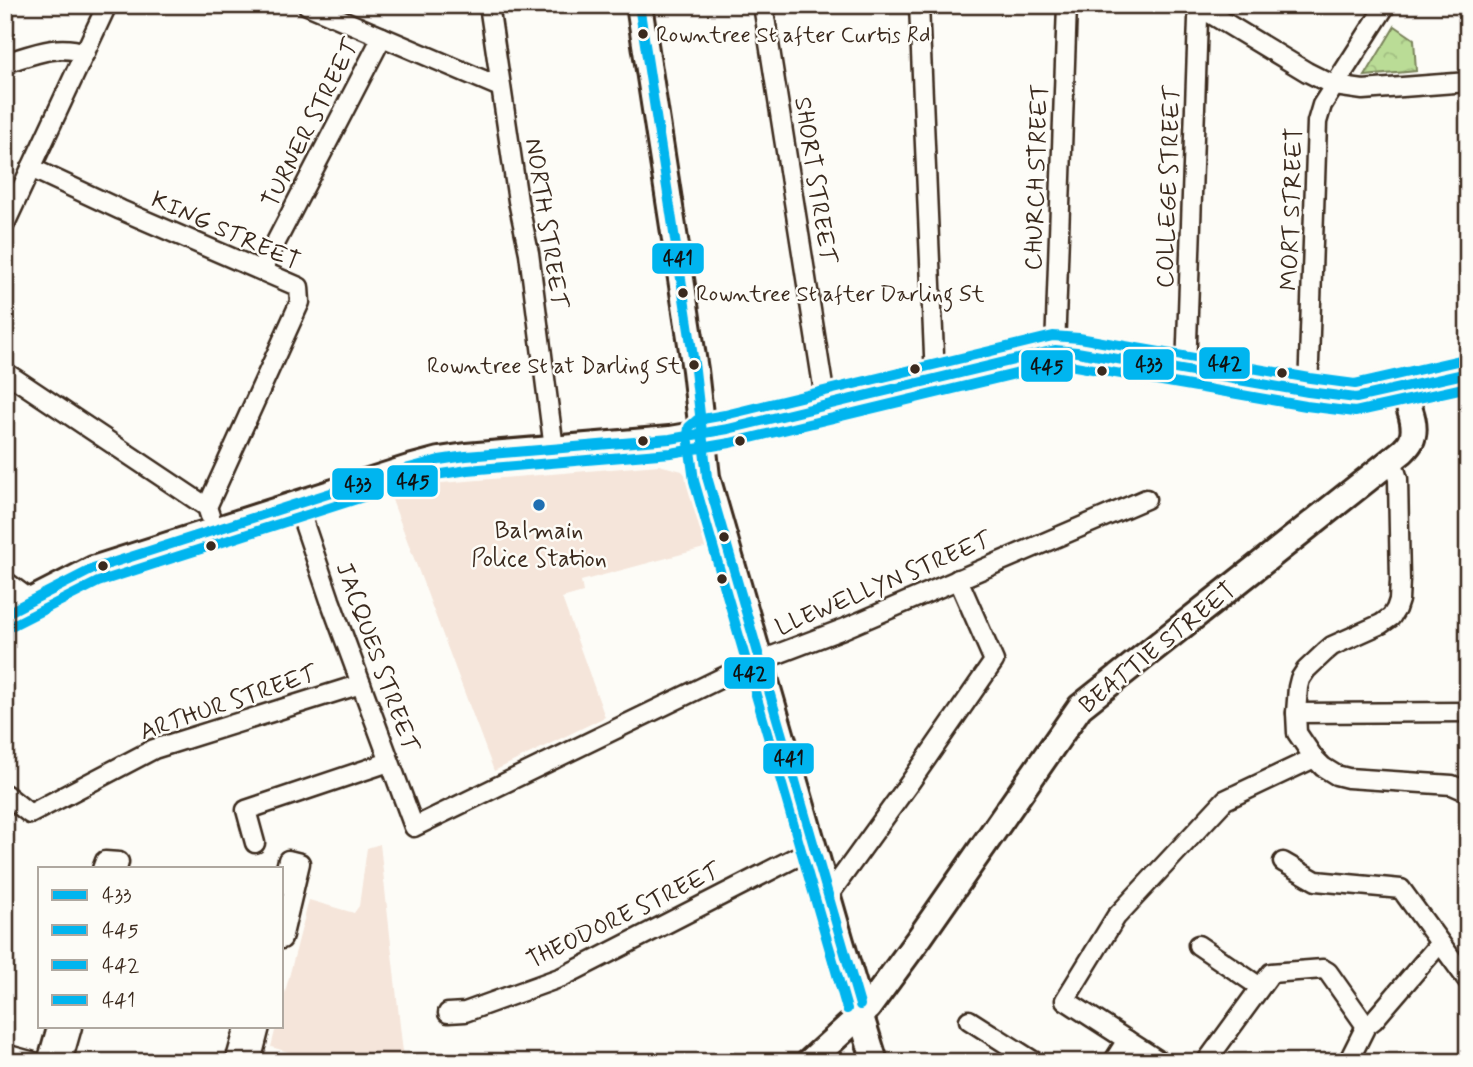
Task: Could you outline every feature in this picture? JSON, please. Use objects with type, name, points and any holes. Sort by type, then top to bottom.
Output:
[{"type":"street","points":[[5,224],[107,5]]},
{"type":"street","points":[[307,5],[500,88]]},
{"type":"street","name":"NORTH STREET","points":[[489,5],[518,201],[525,226],[555,449]]},
{"type":"street","points":[[639,5],[690,332],[707,477],[875,1062]]},
{"type":"street","name":"SHORT STREET","points":[[763,5],[826,405]]},
{"type":"street","points":[[919,5],[935,378]]},
{"type":"street","name":"CHURCH STREET","points":[[1055,350],[1067,5]]},
{"type":"street","name":"MORT STREET","points":[[1308,392],[1317,131],[1322,105],[1385,5]]},
{"type":"street","points":[[1200,6],[1307,72],[1335,86],[1363,90],[1468,82]]},
{"type":"street","name":"COLLEGE STREET","points":[[1186,371],[1200,6]]},
{"type":"street","name":"TURNER STREET","points":[[262,270],[382,37]]},
{"type":"street","points":[[5,63],[52,49],[73,48],[85,53]]},
{"type":"street","name":"KING STREET","points":[[31,168],[299,287],[300,302],[211,519]]},
{"type":"street","points":[[5,614],[93,569],[211,519],[297,503],[439,460],[670,439],[1055,350],[1356,398],[1468,373]]},
{"type":"street","points":[[5,372],[211,519]]},
{"type":"street","name":"BEATTIE STREET","points":[[809,1062],[862,1014],[920,937],[1080,708],[1392,460],[1411,441],[1411,414],[1402,388]]},
{"type":"street","points":[[1392,460],[1398,479],[1399,600],[1396,609],[1391,617],[1381,624],[1332,646],[1306,670],[1298,687],[1297,733],[1314,758],[1336,775],[1452,785],[1468,792]]},
{"type":"street","name":"LLEWELLYN STREET","points":[[414,827],[746,666],[843,629],[1146,499]]},
{"type":"street","name":"JACQUES STREET","points":[[297,503],[414,827]]},
{"type":"street","points":[[828,897],[994,661],[958,579]]},
{"type":"street","points":[[5,581],[31,600]]},
{"type":"street","name":"ARTHUR STREET","points":[[5,794],[30,814],[155,749],[361,684]]},
{"type":"street","points":[[1296,713],[1468,712]]},
{"type":"street","points":[[1161,1062],[1065,1000],[1116,917],[1225,800],[1314,758]]},
{"type":"street","points":[[255,843],[246,810],[389,762]]},
{"type":"street","name":"THEODORE STREET","points":[[448,1013],[465,1012],[562,977],[814,848]]},
{"type":"street","points":[[284,876],[288,860],[300,863],[284,925]]},
{"type":"street","points":[[103,867],[105,861],[119,862],[118,867]]},
{"type":"street","points":[[1283,862],[1316,881],[1401,889],[1468,981]]},
{"type":"street","points":[[1348,1062],[1366,1026],[1440,943]]},
{"type":"street","points":[[1198,945],[1265,980],[1323,969],[1328,972],[1366,1026]]},
{"type":"street","points":[[1206,1062],[1265,980]]},
{"type":"street","points":[[969,1020],[1035,1062]]},
{"type":"street","points":[[47,1062],[57,1028]]},
{"type":"street","points":[[62,1062],[72,1028]]},
{"type":"street","points":[[235,1062],[245,1028]]},
{"type":"street","points":[[251,1062],[260,1028]]},
{"type":"street","points":[[1113,1062],[1127,1040]]},
{"type":"street","points":[[5,1054],[34,1062]]},
{"type":"shaded area","points":[[659,465],[682,471],[690,480],[708,547],[581,581],[583,592],[562,598],[605,717],[494,771],[392,500],[442,483]]},
{"type":"shaded area","points":[[380,844],[404,1062],[324,1062],[271,1047],[276,1028],[284,1028],[284,996],[309,900],[354,913],[359,906],[367,848]]},
{"type":"green space","points":[[1395,26],[1414,39],[1416,71],[1365,76]]},
{"type":"transit line","name":"441","points":[[639,5],[695,370],[707,477],[860,1005]]},
{"type":"transit line","name":"442","points":[[847,1009],[694,481],[689,427],[697,420],[1053,336],[1079,338],[1355,384],[1465,359]]},
{"type":"transit line","name":"433","points":[[5,614],[93,569],[439,460],[670,439],[728,429],[1055,350],[1356,398],[1468,373]]},
{"type":"transit line","name":"445","points":[[11,626],[98,582],[413,481],[468,470],[671,453],[730,443],[1056,364],[1355,412],[1468,387]]},
{"type":"place","name":"Rowntree St after Curtis Rd","points":[[643,34]]},
{"type":"place","name":"Rowntree St after Darling St","points":[[683,293]]},
{"type":"place","name":"Rowntree St at Darling St","points":[[694,365]]},
{"type":"place","name":"Balmain Police Station","points":[[539,505]]}]
